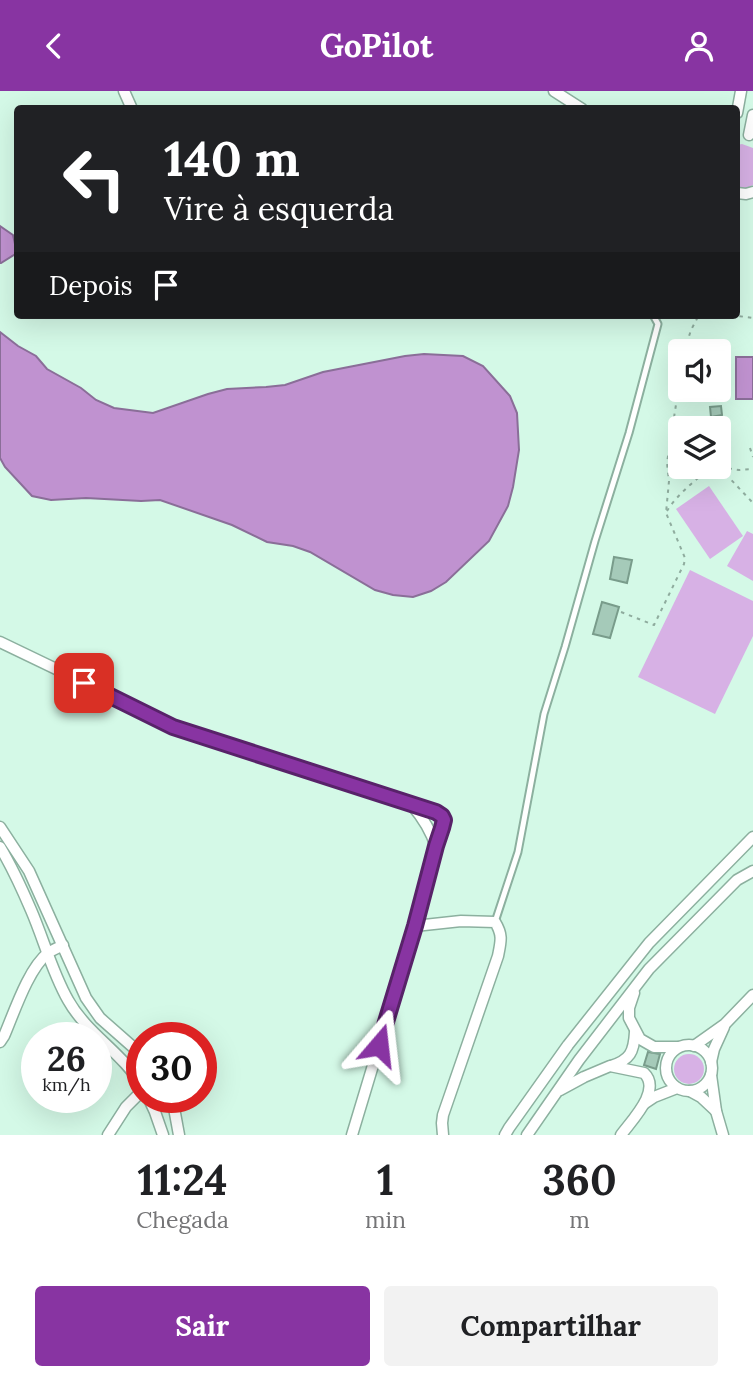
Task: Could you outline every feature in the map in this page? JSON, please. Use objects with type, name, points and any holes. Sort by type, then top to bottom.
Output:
[{"type":"street","points":[[554,91],[576,105]]},
{"type":"street","points":[[751,135],[753,115]]},
{"type":"street","points":[[0,642],[173,727],[442,816],[444,820],[415,926],[352,1135]]},
{"type":"street","points":[[411,804],[427,825],[436,846]]},
{"type":"street","points":[[0,827],[30,871],[86,998],[100,1018],[126,1041]]},
{"type":"street","points":[[505,1135],[568,1045],[649,943],[753,837]]},
{"type":"street","points":[[0,848],[31,910],[68,1001],[84,1022],[126,1064]]},
{"type":"street","points":[[527,1135],[579,1060],[649,969],[737,880],[753,871]]},
{"type":"street","points":[[415,926],[461,921],[495,922],[500,930],[498,956],[443,1115],[443,1135]]},
{"type":"street","points":[[0,1042],[39,962],[62,945]]},
{"type":"street","points":[[635,986],[629,1018],[640,1039],[654,1047],[694,1046],[705,1052],[711,1062]]},
{"type":"street","points":[[694,1046],[725,1024],[753,995]]},
{"type":"street","points":[[723,1135],[716,1111],[711,1062],[725,1024]]},
{"type":"street","points":[[557,1093],[584,1077],[621,1063],[632,1052],[635,1032]]},
{"type":"street","points":[[682,1046],[668,1059],[668,1079],[677,1088],[701,1097],[716,1111]]},
{"type":"street","points":[[610,1066],[668,1079]]},
{"type":"street","points":[[621,1135],[644,1103],[650,1085],[644,1073]]},
{"type":"street","points":[[690,1091],[703,1086],[711,1075]]},
{"type":"street","points":[[644,1103],[677,1088]]},
{"type":"street","points":[[108,1135],[126,1107]]},
{"type":"street","points":[[155,1113],[163,1135]]},
{"type":"street","points":[[175,1113],[179,1135]]},
{"type":"lane","points":[[495,922],[517,852],[544,714],[629,433],[658,324],[655,319]]},
{"type":"path","points":[[688,339],[697,319]]},
{"type":"path","points":[[750,448],[753,457]]},
{"type":"path","points":[[731,469],[753,469]]},
{"type":"path","points":[[621,612],[654,625],[684,564],[685,558],[666,513],[669,479]]},
{"type":"path","points":[[666,513],[699,479]]},
{"type":"path","points":[[730,479],[753,503]]},
{"type":"shaded area","points":[[740,144],[753,148],[753,185],[747,188],[740,188]]},
{"type":"shaded area","points":[[0,226],[13,235],[14,255],[0,263]]},
{"type":"shaded area","points":[[0,332],[36,356],[47,369],[81,388],[96,400],[114,408],[153,413],[227,389],[285,385],[323,372],[405,356],[463,356],[483,366],[510,396],[517,413],[519,450],[508,506],[489,541],[446,582],[413,597],[375,590],[310,552],[267,542],[232,525],[160,500],[51,500],[32,496],[0,458]]},
{"type":"shaded area","points":[[736,357],[753,357],[753,399],[736,399]]},
{"type":"shaded area","points":[[709,486],[743,536],[710,559],[676,509]]},
{"type":"shaded area","points":[[747,531],[753,534],[753,581],[727,566]]},
{"type":"shaded area","points":[[690,570],[753,601],[753,636],[715,714],[638,677]]},
{"type":"shaded area","points":[[689,1054],[695,1055],[703,1063],[703,1075],[695,1083],[689,1084],[683,1083],[675,1075],[674,1069],[675,1063],[683,1055]]},
{"type":"building","points":[[721,406],[722,415],[711,416],[710,407]]},
{"type":"building","points":[[614,557],[632,560],[627,583],[610,579]]},
{"type":"building","points":[[602,602],[619,607],[610,638],[593,634]]},
{"type":"building","points":[[648,1052],[660,1054],[656,1069],[644,1065]]},
{"type":"route","points":[[84,683],[173,727],[386,795],[442,816],[442,828],[379,1045]]}]
